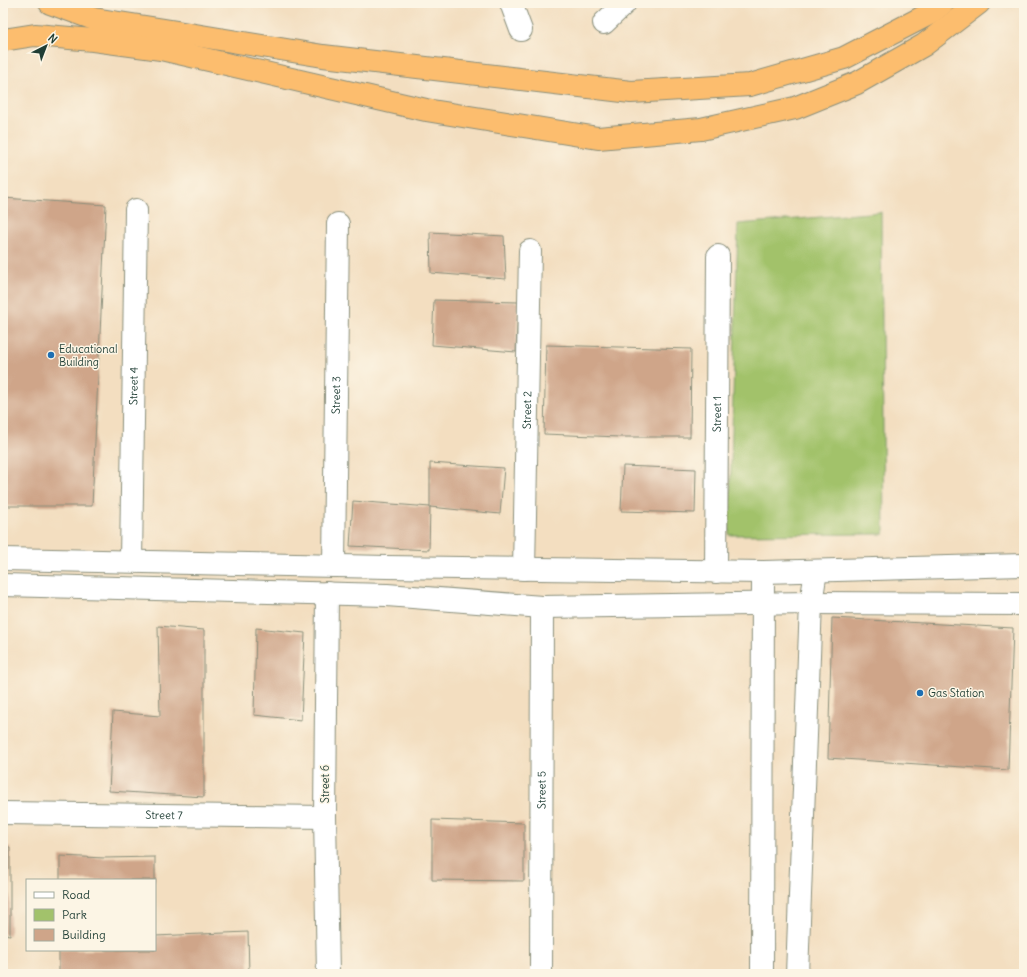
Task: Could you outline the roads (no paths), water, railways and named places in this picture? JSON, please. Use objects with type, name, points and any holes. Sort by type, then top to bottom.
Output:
[{"type":"highway","points":[[50,3],[94,19],[323,56],[631,92],[750,85],[844,58],[929,14],[943,3]]},
{"type":"highway","points":[[3,40],[35,35],[92,40],[161,50],[426,110],[598,138],[701,129],[795,108],[857,83],[924,45],[979,3]]},
{"type":"street","points":[[511,3],[521,30]]},
{"type":"street","points":[[604,24],[625,3]]},
{"type":"street","name":"Street 4","points":[[131,561],[136,210]]},
{"type":"street","name":"Street 3","points":[[334,566],[338,224]]},
{"type":"street","name":"Street 2","points":[[524,569],[530,250]]},
{"type":"street","name":"Street 1","points":[[716,572],[718,256]]},
{"type":"street","points":[[3,558],[334,566],[716,572],[816,571],[1024,565]]},
{"type":"street","points":[[387,567],[387,595]]},
{"type":"street","points":[[797,974],[811,603],[816,571]]},
{"type":"street","points":[[762,974],[763,572]]},
{"type":"street","points":[[3,585],[387,595],[542,607],[763,605],[811,603],[1024,604]]},
{"type":"street","name":"Street 6","points":[[327,593],[325,816],[328,974]]},
{"type":"street","name":"Street 5","points":[[540,974],[542,607]]},
{"type":"street","name":"Street 7","points":[[3,813],[325,816]]},
{"type":"place","name":"Educational Building","points":[[51,355]]},
{"type":"place","name":"Gas Station","points":[[920,693]]}]
